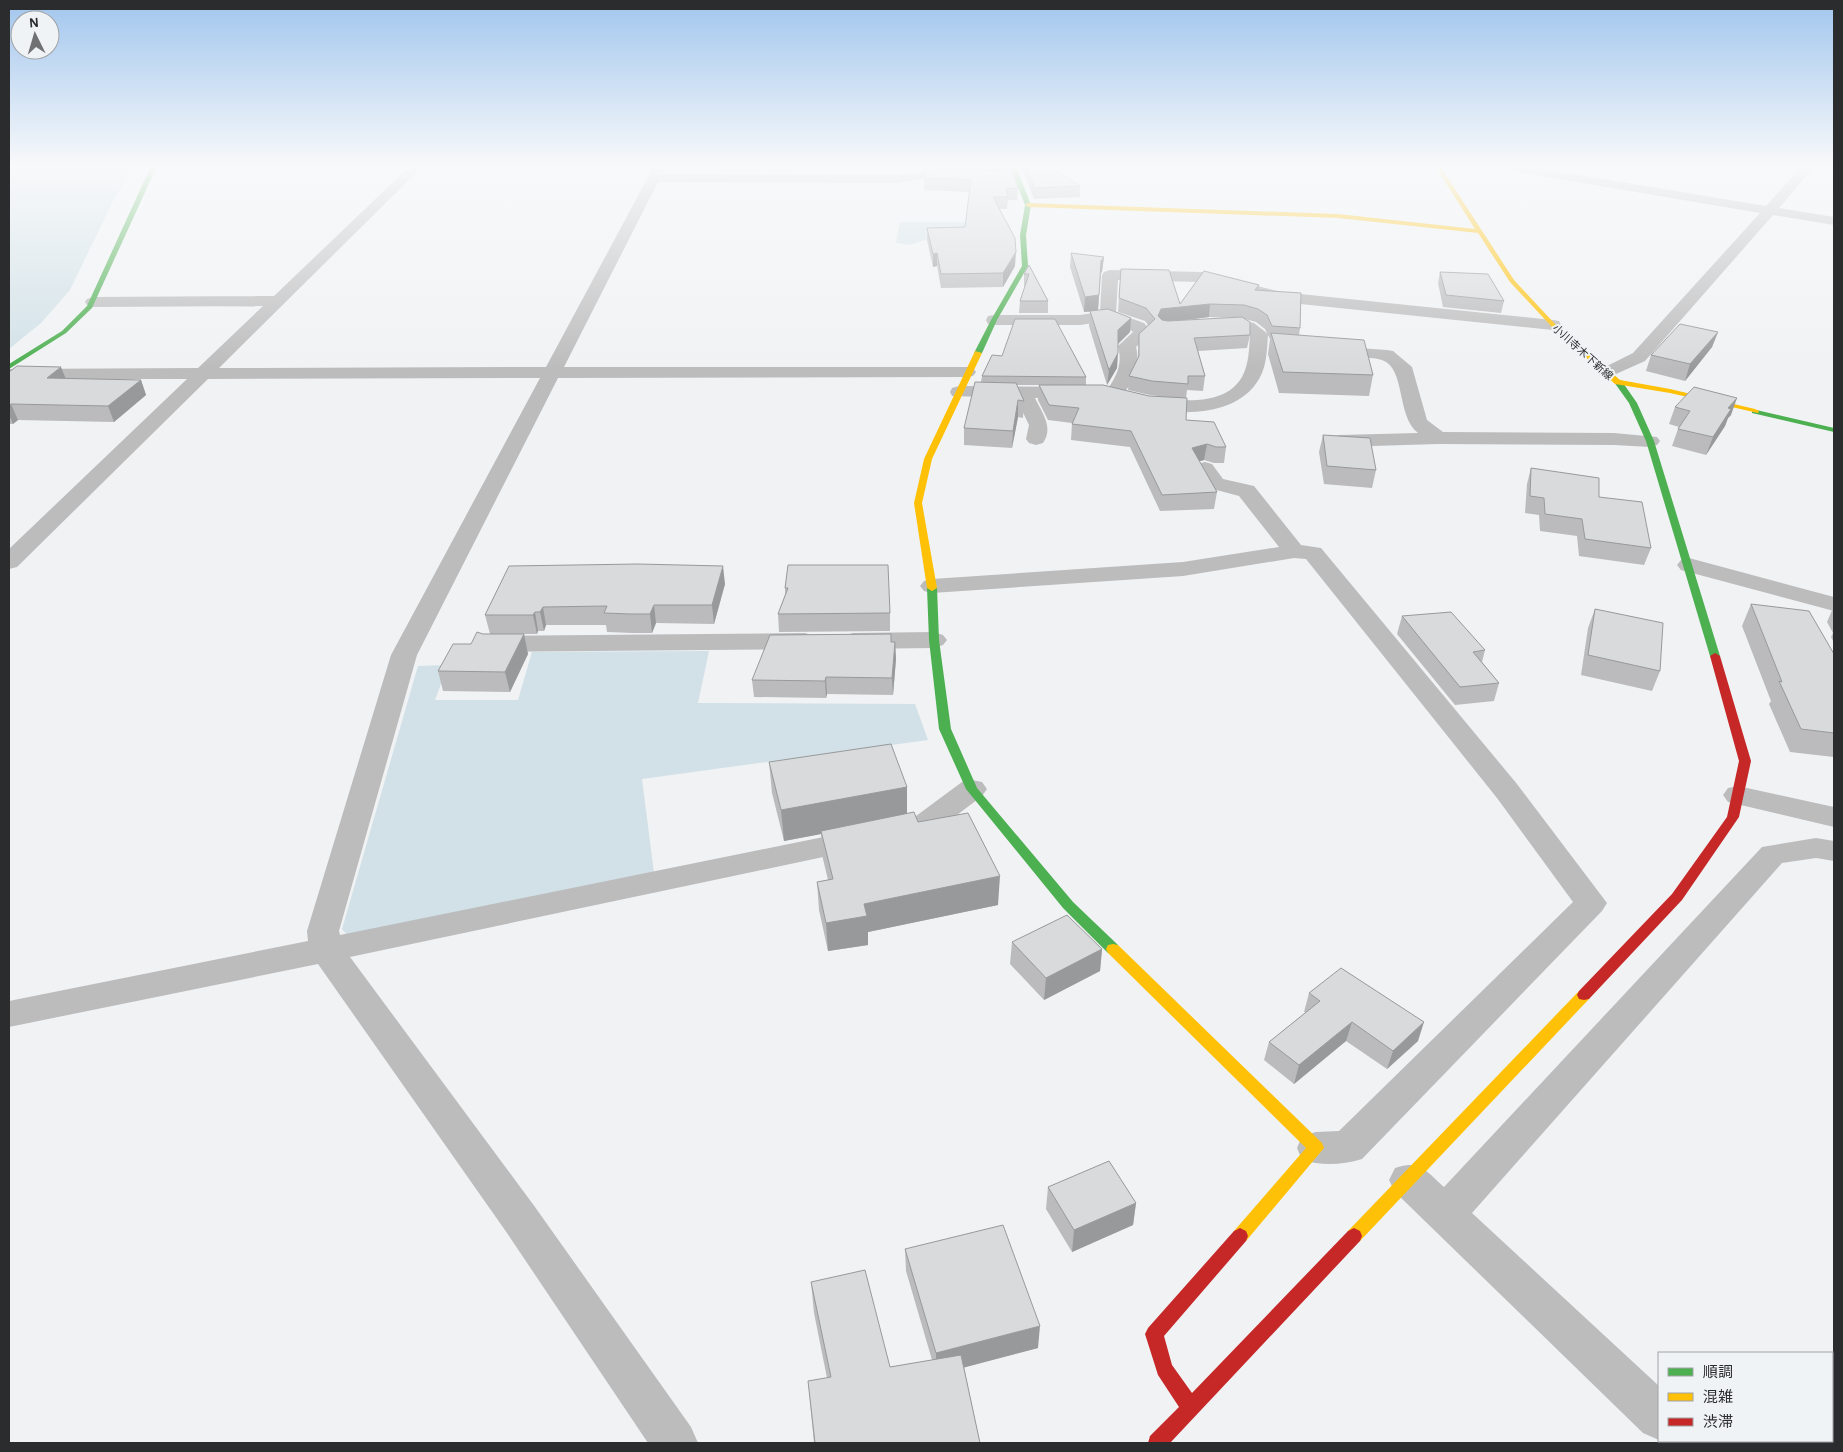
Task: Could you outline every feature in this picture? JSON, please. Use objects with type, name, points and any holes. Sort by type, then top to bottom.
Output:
[{"type":"street","points":[[9,367],[64,332],[90,307],[124,234]]},
{"type":"street","points":[[9,562],[345,234]]},
{"type":"street","points":[[625,234],[404,655],[323,930],[326,950],[521,1220],[675,1443]]},
{"type":"street","points":[[932,586],[1183,569],[1294,551],[1313,554],[1507,791],[1591,903],[1348,1147],[1316,1148],[1068,905],[972,789],[945,729],[934,640],[932,586],[918,503],[928,460],[967,372],[1025,266],[1023,234]]},
{"type":"street","name":"小川寺木下新線","points":[[1482,234],[1512,281],[1553,326],[1612,378],[1834,430]]},
{"type":"street","points":[[1157,1443],[1677,897],[1734,817],[1745,761],[1689,565],[1650,442],[1634,403],[1612,378],[1639,357],[1747,234]]},
{"type":"street","points":[[1108,316],[1110,275],[1202,277],[1281,296],[1553,326]]},
{"type":"street","points":[[93,302],[275,301]]},
{"type":"street","points":[[994,320],[1080,320],[1108,316],[1138,326],[1143,332],[1127,346],[1130,355],[1129,368],[1123,383],[1114,393]]},
{"type":"street","points":[[958,392],[1114,393],[1140,410],[1171,406],[1204,405],[1230,400],[1241,392],[1268,347],[1251,326],[1242,324],[1194,327]]},
{"type":"street","points":[[1313,350],[1387,355],[1403,367],[1418,423],[1438,438]]},
{"type":"street","points":[[9,374],[967,372]]},
{"type":"street","points":[[1022,392],[1039,425],[1036,439]]},
{"type":"street","points":[[1339,441],[1438,438],[1614,439],[1650,442]]},
{"type":"street","points":[[1205,468],[1216,484],[1246,492],[1294,551]]},
{"type":"street","points":[[1689,565],[1834,604]]},
{"type":"street","points":[[1792,592],[1806,618]]},
{"type":"street","points":[[487,644],[934,640]]},
{"type":"street","points":[[9,1014],[921,827],[972,789]]},
{"type":"street","points":[[1738,795],[1834,817]]},
{"type":"street","points":[[1445,1214],[1773,854],[1816,848],[1834,852]]},
{"type":"street","points":[[1191,1408],[1164,1369],[1154,1334],[1316,1148]]},
{"type":"street","points":[[1409,1180],[1658,1416]]},
{"type":"shaded area","points":[[9,234],[97,234],[70,290],[41,323],[9,349]]},
{"type":"shaded area","points":[[898,234],[944,234],[910,245],[896,243]]},
{"type":"shaded area","points":[[709,651],[698,703],[915,704],[928,740],[642,779],[654,873],[348,936],[342,929],[418,666],[448,665],[435,700],[518,700],[532,652]]},
{"type":"building","points":[[928,234],[1013,234],[1015,238],[1016,252],[1003,273],[941,274],[937,253],[933,254]]},
{"type":"building","points":[[1071,253],[1104,257],[1101,261],[1099,295],[1085,297]]},
{"type":"building","points":[[1029,265],[1048,301],[1020,301],[1029,274],[1024,274]]},
{"type":"building","points":[[1121,269],[1169,270],[1180,304],[1204,271],[1259,285],[1255,290],[1301,293],[1300,328],[1272,326],[1267,315],[1258,309],[1244,305],[1210,304],[1161,309],[1158,316],[1162,320],[1168,321],[1242,317],[1250,322],[1250,335],[1194,338],[1205,376],[1188,376],[1188,384],[1152,381],[1129,376],[1139,356],[1139,334],[1155,319],[1146,308],[1119,298]]},
{"type":"building","points":[[1440,272],[1488,274],[1504,301],[1446,295]]},
{"type":"building","points":[[1108,309],[1131,318],[1118,330],[1118,353],[1109,370],[1090,311]]},
{"type":"building","points":[[1015,319],[1055,319],[1086,377],[982,376],[992,355],[1002,356]]},
{"type":"building","points":[[1680,324],[1718,332],[1690,364],[1651,355]]},
{"type":"building","points":[[1271,333],[1364,340],[1373,375],[1283,372]]},
{"type":"building","points":[[17,366],[61,367],[47,378],[141,380],[108,406],[11,404],[9,406],[9,372]]},
{"type":"building","points":[[975,382],[1016,383],[1024,401],[1018,400],[1013,431],[964,428]]},
{"type":"building","points":[[1039,385],[1103,385],[1149,396],[1187,398],[1186,420],[1214,422],[1226,447],[1216,447],[1207,444],[1192,448],[1217,492],[1162,495],[1131,431],[1072,424],[1079,408],[1049,405]]},
{"type":"building","points":[[1694,387],[1737,398],[1728,408],[1731,409],[1713,437],[1678,429],[1690,411],[1675,407]]},
{"type":"building","points":[[1323,435],[1370,438],[1376,470],[1327,466]]},
{"type":"building","points":[[1531,468],[1599,478],[1599,497],[1642,502],[1651,548],[1585,539],[1582,519],[1545,514],[1544,498],[1530,496]]},
{"type":"building","points":[[638,564],[723,566],[712,605],[654,605],[650,614],[604,613],[607,606],[543,607],[540,612],[535,612],[533,615],[485,615],[509,566]]},
{"type":"building","points":[[788,565],[888,565],[890,613],[778,614],[788,588],[785,588]]},
{"type":"building","points":[[1751,604],[1809,611],[1834,654],[1834,733],[1801,729],[1779,681],[1782,682]]},
{"type":"building","points":[[1595,609],[1663,623],[1660,671],[1588,655]]},
{"type":"building","points":[[1451,612],[1485,650],[1473,652],[1499,683],[1460,687],[1402,616]]},
{"type":"building","points":[[477,632],[483,634],[524,634],[505,672],[438,671],[453,644],[471,644]]},
{"type":"building","points":[[891,634],[891,642],[895,642],[892,678],[826,677],[825,681],[752,680],[770,635]]},
{"type":"building","points":[[891,744],[907,787],[781,810],[769,762]]},
{"type":"building","points":[[914,812],[918,822],[968,813],[1000,876],[864,904],[867,916],[826,923],[817,882],[833,879],[821,831]]},
{"type":"building","points":[[1067,915],[1102,949],[1046,978],[1012,942]]},
{"type":"building","points":[[1341,968],[1424,1022],[1393,1051],[1352,1022],[1299,1065],[1269,1042],[1320,1001],[1309,993]]},
{"type":"building","points":[[1109,1161],[1136,1203],[1074,1230],[1048,1187]]},
{"type":"building","points":[[1003,1225],[1040,1326],[936,1353],[905,1249]]},
{"type":"building","points":[[865,1270],[890,1367],[961,1355],[980,1443],[815,1443],[808,1381],[831,1377],[811,1282]]},
{"type":"traffic: fast","points":[[9,367],[64,332],[90,307],[123,234]]},
{"type":"traffic: fast","points":[[978,353],[994,320],[1025,266],[1023,234]]},
{"type":"traffic: fast","points":[[1618,382],[1633,403],[1650,441],[1715,656]]},
{"type":"traffic: fast","points":[[1755,411],[1834,430]]},
{"type":"traffic: fast","points":[[932,588],[934,640],[945,729],[972,789],[1068,905],[1113,949]]},
{"type":"traffic: slow","points":[[1482,234],[1512,281],[1553,325],[1618,382],[1670,391],[1755,411]]},
{"type":"traffic: slow","points":[[932,588],[918,503],[928,459],[978,353]]},
{"type":"traffic: slow","points":[[1113,949],[1316,1148],[1240,1236]]},
{"type":"traffic: slow","points":[[1354,1236],[1584,995]]},
{"type":"traffic: jam","points":[[1584,995],[1677,897],[1733,817],[1745,761],[1715,656]]},
{"type":"traffic: jam","points":[[1191,1408],[1164,1369],[1154,1334],[1240,1236]]},
{"type":"traffic: jam","points":[[1157,1443],[1354,1236]]}]
